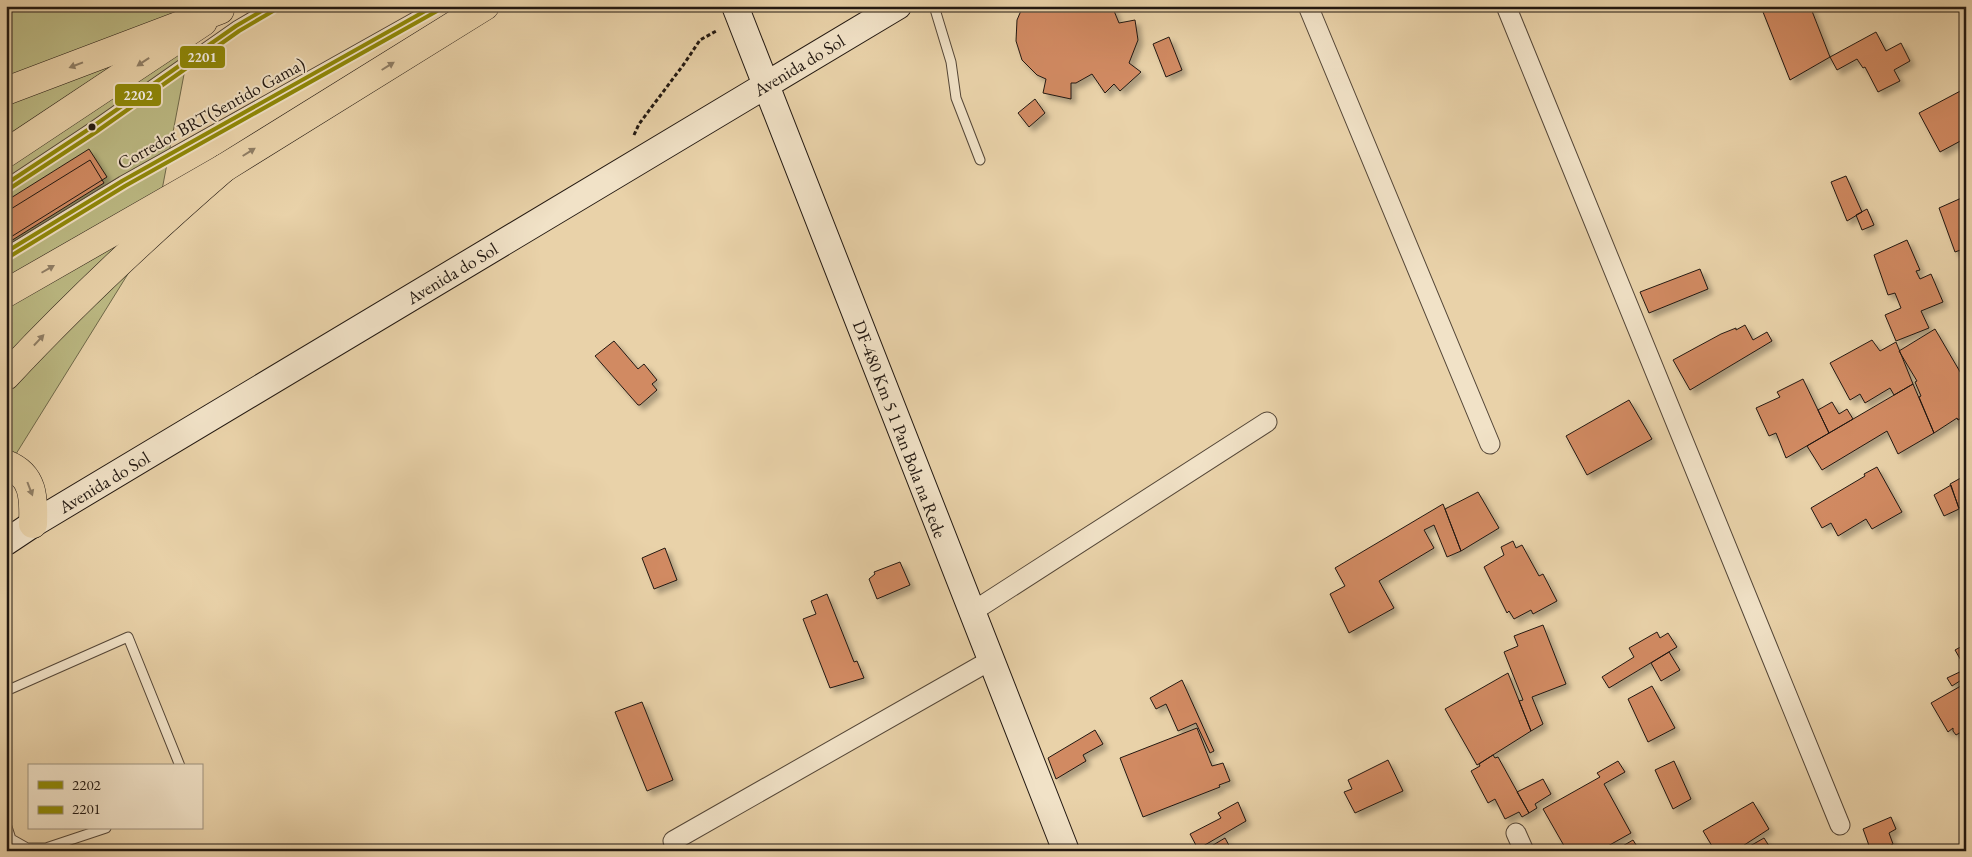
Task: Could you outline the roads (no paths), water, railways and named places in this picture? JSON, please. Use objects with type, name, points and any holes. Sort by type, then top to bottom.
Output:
[{"type":"main road","points":[[6,293],[224,168],[485,6]]},
{"type":"main road","points":[[6,90],[224,8]]},
{"type":"main road","points":[[6,153],[224,8]]},
{"type":"main road","points":[[6,376],[48,330],[134,248],[224,168]]},
{"type":"main road","points":[[6,464],[16,468],[26,479],[32,490],[34,502],[33,524]]},
{"type":"street","name":"DF-480 Km 5 1 Pan Bola na Rede","points":[[735,6],[1066,851]]},
{"type":"street","name":"Avenida do Sol","points":[[6,542],[33,524],[898,6]]},
{"type":"street","points":[[1308,6],[1490,444]]},
{"type":"street","points":[[1506,6],[1840,825]]},
{"type":"street","points":[[972,612],[1267,422]]},
{"type":"street","points":[[673,841],[991,660]]},
{"type":"street","points":[[1516,833],[1524,851]]},
{"type":"lane","points":[[6,184],[92,128],[236,26],[270,6]]},
{"type":"lane","name":"Corredor BRT(Sentido Gama)","points":[[6,252],[122,181],[434,6]]},
{"type":"lane","points":[[934,6],[951,62],[956,98],[980,160]]},
{"type":"lane","points":[[6,691],[128,636],[179,764]]},
{"type":"lane","points":[[6,824],[10,839],[27,848],[46,848],[100,830]]}]
